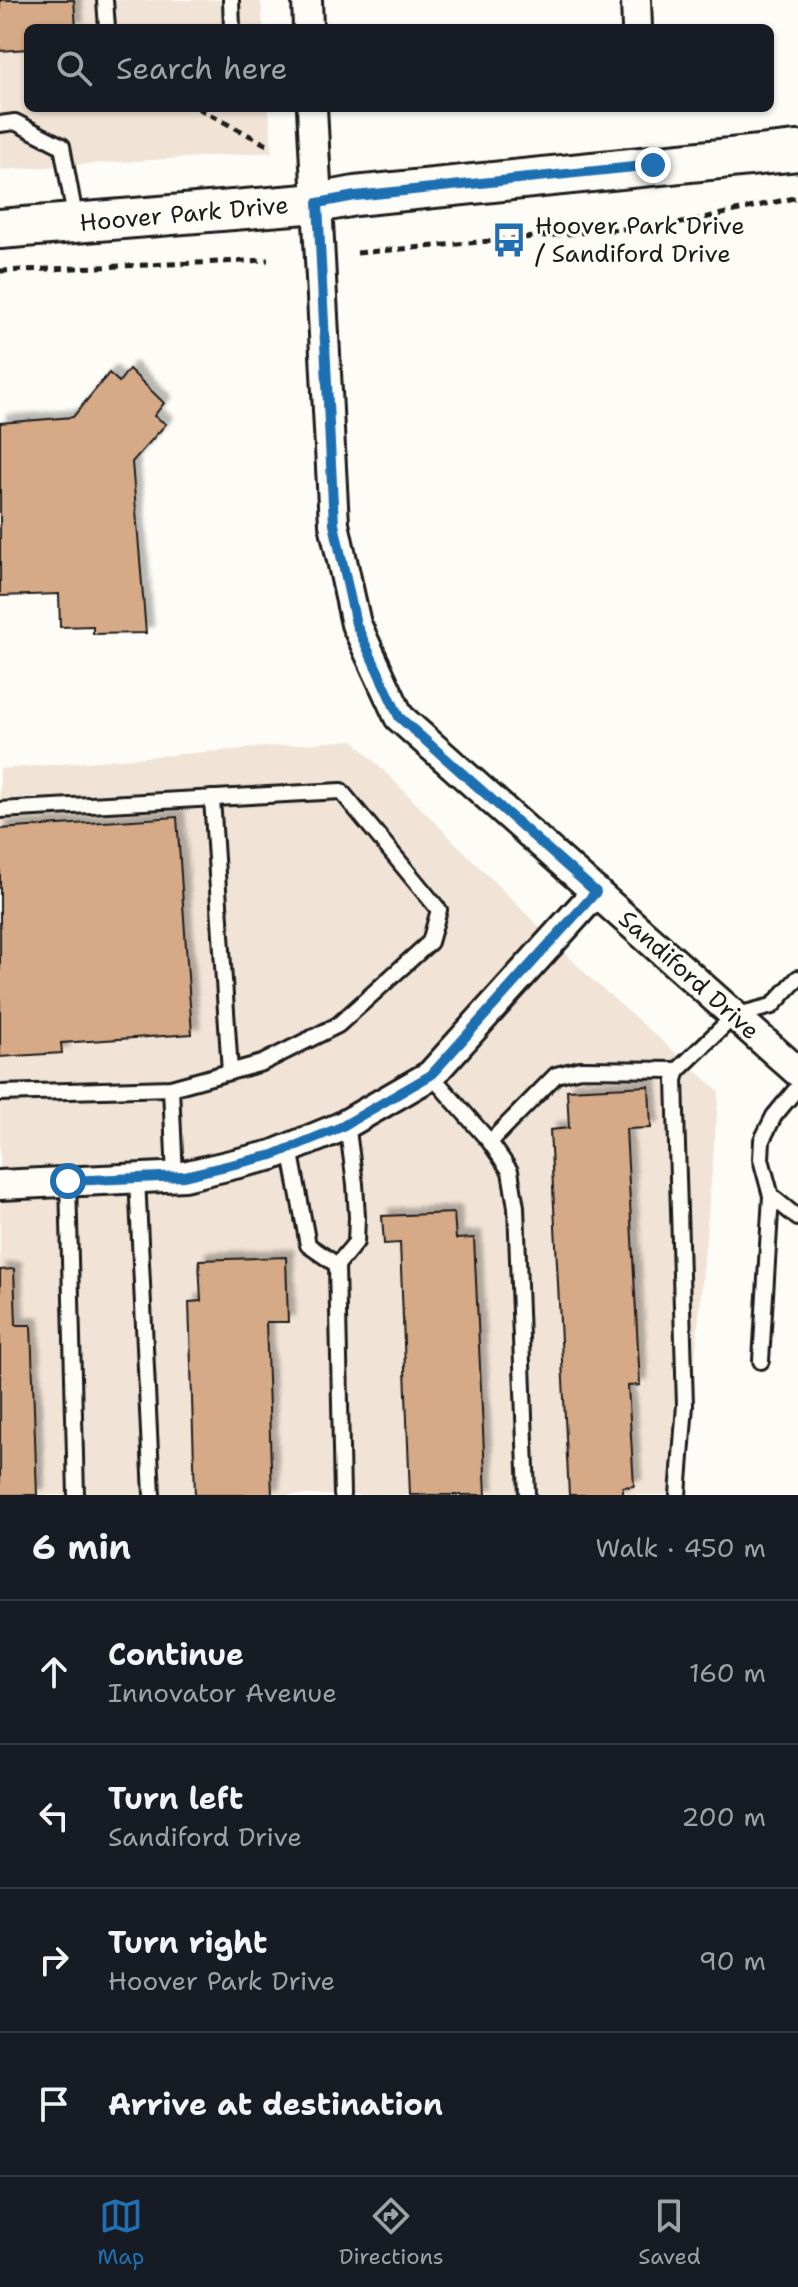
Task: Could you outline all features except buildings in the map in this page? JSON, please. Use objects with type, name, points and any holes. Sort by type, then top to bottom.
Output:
[{"type":"street","points":[[307,0],[308,24]]},
{"type":"street","points":[[636,0],[637,24]]},
{"type":"street","name":"Sandiford Drive","points":[[312,112],[334,524],[356,624],[399,717],[798,1072]]},
{"type":"street","name":"Hoover Park Drive","points":[[0,229],[318,203],[355,196],[798,151]]},
{"type":"street","points":[[0,1185],[175,1177],[273,1155],[347,1123],[431,1075],[596,892]]},
{"type":"lane","points":[[105,0],[107,24]]},
{"type":"lane","points":[[231,0],[232,24]]},
{"type":"lane","points":[[0,124],[15,122],[62,146],[76,223]]},
{"type":"lane","points":[[0,810],[341,791],[439,910],[430,942],[338,1025],[262,1063],[171,1088],[0,1093]]},
{"type":"lane","points":[[212,798],[230,1072]]},
{"type":"lane","points":[[678,1495],[685,1405],[675,1080],[678,1070],[734,1016],[772,1006],[798,978]]},
{"type":"lane","points":[[490,1142],[556,1075],[580,1069],[678,1070]]},
{"type":"lane","points":[[431,1075],[490,1142],[510,1171],[516,1207],[527,1495]]},
{"type":"lane","points":[[761,1361],[771,1196],[761,1159],[762,1140],[774,1116],[798,1087]]},
{"type":"lane","points":[[171,1088],[175,1177]]},
{"type":"lane","points":[[342,1495],[337,1265],[356,1242],[356,1195],[347,1123]]},
{"type":"lane","points":[[290,1148],[308,1245],[337,1265]]},
{"type":"lane","points":[[137,1178],[152,1495]]},
{"type":"lane","points":[[68,1181],[76,1495]]},
{"type":"lane","points":[[771,1196],[798,1218]]},
{"type":"path","points":[[205,112],[271,147]]},
{"type":"path","points":[[357,253],[677,224],[798,197]]},
{"type":"path","points":[[0,271],[268,260]]},
{"type":"shaded area","points":[[0,0],[261,0],[263,24],[24,24],[24,112],[269,112],[272,152],[0,170]]},
{"type":"shaded area","points":[[353,740],[590,978],[719,1091],[683,1495],[0,1495],[0,769]]},
{"type":"place","name":"Hoover Park Drive / Sandiford Drive","points":[[509,240]]},
{"type":"route","points":[[68,1181],[184,1176],[273,1155],[341,1127],[431,1075],[596,892],[399,717],[356,624],[334,524],[318,203],[355,196],[653,165]]}]
